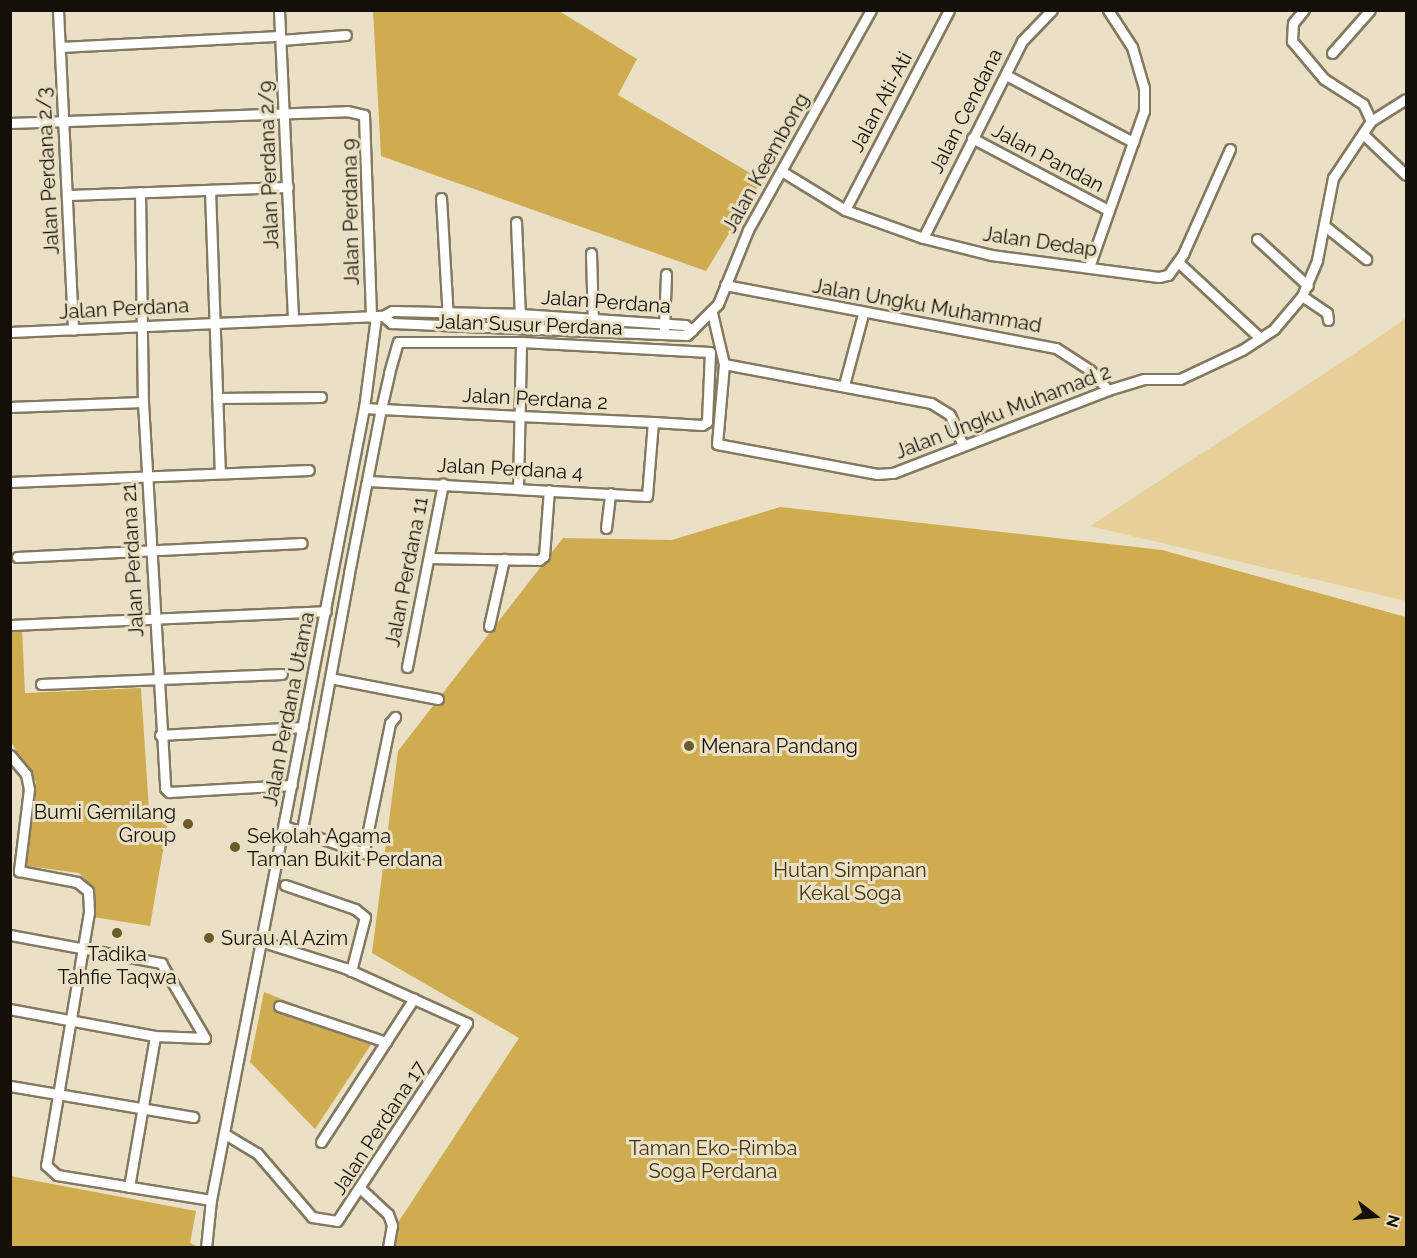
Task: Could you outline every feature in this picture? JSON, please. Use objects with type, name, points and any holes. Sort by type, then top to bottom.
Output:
[{"type":"street","name":"Jalan Perdana 2/3","points":[[58,10],[73,330]]},
{"type":"street","name":"Jalan Perdana 2/9","points":[[279,10],[293,319]]},
{"type":"street","name":"Jalan Keembong","points":[[692,330],[712,313],[748,230],[783,172],[871,10]]},
{"type":"street","name":"Jalan Ati-Ati","points":[[845,210],[949,10]]},
{"type":"street","name":"Jalan Cendana","points":[[923,238],[1028,32],[1052,10]]},
{"type":"street","points":[[1089,267],[1144,111],[1144,88],[1132,47],[1108,10]]},
{"type":"street","points":[[1304,10],[1293,23],[1292,41],[1324,79],[1363,104],[1371,121],[1407,99]]},
{"type":"street","points":[[1332,53],[1370,10]]},
{"type":"street","points":[[60,47],[346,36]]},
{"type":"street","points":[[1006,75],[1133,142]]},
{"type":"street","name":"Jalan Perdana 9","points":[[10,123],[357,112],[368,122],[376,317]]},
{"type":"street","name":"Jalan Ungku Muhamad 2","points":[[712,313],[724,364],[715,440],[721,446],[877,474],[893,473],[1108,390],[1151,379],[1180,379],[1260,339],[1288,316],[1308,286],[1325,226],[1333,178],[1371,121]]},
{"type":"street","points":[[1363,134],[1407,176]]},
{"type":"street","name":"Jalan Pandan","points":[[972,138],[1108,210]]},
{"type":"street","points":[[1230,149],[1178,262],[1260,339]]},
{"type":"street","name":"Jalan Dedap","points":[[783,172],[845,210],[923,238],[991,255],[1160,277],[1168,275],[1178,262]]},
{"type":"street","points":[[67,195],[288,187]]},
{"type":"street","points":[[210,190],[220,472]]},
{"type":"street","name":"Jalan Perdana 21","points":[[140,192],[143,402],[160,735],[166,791],[292,785]]},
{"type":"street","points":[[441,198],[448,324]]},
{"type":"street","points":[[516,222],[521,327]]},
{"type":"street","points":[[1325,226],[1366,259]]},
{"type":"street","points":[[1257,239],[1308,286]]},
{"type":"street","points":[[591,254],[593,331]]},
{"type":"street","points":[[664,335],[666,274]]},
{"type":"street","name":"Jalan Ungku Muhammad","points":[[725,285],[863,314],[1056,348],[1090,370],[1108,390]]},
{"type":"street","points":[[1302,296],[1327,313],[1328,320]]},
{"type":"street","name":"Jalan Perdana","points":[[10,332],[376,317],[392,311],[520,314],[664,323],[692,330]]},
{"type":"street","points":[[844,385],[863,314]]},
{"type":"street","name":"Jalan Perdana","points":[[376,317],[391,324],[448,324],[664,335],[687,335],[692,330]]},
{"type":"street","name":"Jalan Perdana Utama","points":[[206,1248],[211,1200],[263,942],[364,408],[376,317]]},
{"type":"street","name":"Jalan Susur Perdana","points":[[381,409],[394,350],[398,342],[415,339],[709,350],[705,425]]},
{"type":"street","points":[[518,488],[521,342]]},
{"type":"street","points":[[724,364],[844,385],[943,408],[963,445]]},
{"type":"street","points":[[217,398],[321,397]]},
{"type":"street","points":[[10,407],[143,402]]},
{"type":"street","name":"Jalan Perdana 2","points":[[364,408],[705,425]]},
{"type":"street","points":[[302,831],[381,409]]},
{"type":"street","name":"Jalan Perdana 4","points":[[368,481],[649,494],[653,422]]},
{"type":"street","points":[[10,482],[309,470]]},
{"type":"street","name":"Jalan Perdana 11","points":[[407,667],[443,484]]},
{"type":"street","points":[[429,558],[539,560],[544,556],[549,490]]},
{"type":"street","points":[[606,528],[610,493]]},
{"type":"street","points":[[16,557],[302,543]]},
{"type":"street","points":[[489,626],[504,559]]},
{"type":"street","points":[[10,625],[326,611]]},
{"type":"street","points":[[41,684],[158,681],[282,674]]},
{"type":"street","points":[[330,678],[438,699]]},
{"type":"street","points":[[284,826],[365,852],[390,723],[395,717]]},
{"type":"street","points":[[160,735],[303,727]]},
{"type":"street","points":[[10,755],[26,774],[30,789],[17,867],[27,875],[76,882],[88,891],[83,947],[47,1158],[51,1172],[211,1200]]},
{"type":"street","points":[[285,885],[361,912],[366,926],[351,971]]},
{"type":"street","points":[[10,935],[161,963],[205,1038],[155,1036],[10,1009]]},
{"type":"street","points":[[263,942],[351,971],[414,998],[321,1142]]},
{"type":"street","name":"Jalan Perdana 17","points":[[225,1134],[251,1147],[302,1207],[322,1221],[337,1221],[361,1189],[466,1027],[464,1019],[414,998]]},
{"type":"street","points":[[279,1006],[386,1042]]},
{"type":"street","points":[[129,1187],[155,1036]]},
{"type":"street","points":[[10,1086],[193,1117]]},
{"type":"street","points":[[361,1189],[388,1214],[392,1225],[388,1248]]},
{"type":"shaded area","points":[[1406,318],[1406,601],[1090,526],[1356,353]]},
{"type":"green space","points":[[373,11],[559,11],[637,59],[618,95],[762,180],[706,271],[381,156]]},
{"type":"green space","name":"Hutan Simpanan Kekal Soga","points":[[780,507],[1162,550],[1406,617],[1406,1247],[382,1247],[519,1038],[372,953],[398,751],[563,538],[672,540]]},
{"type":"green space","points":[[22,628],[25,693],[141,688],[149,810],[170,810],[150,926],[93,917],[94,889],[79,873],[20,865],[36,782],[11,742],[11,630]]},
{"type":"green space","points":[[264,992],[376,1037],[315,1129],[250,1062]]},
{"type":"green space","points":[[10,1176],[196,1211],[190,1243],[199,1247],[11,1247]]},
{"type":"place","name":"Menara Pandang","points":[[689,746]]},
{"type":"place","name":"Bumi Gemilang Group","points":[[188,824]]},
{"type":"place","name":"Sekolah Agama Taman Bukit Perdana","points":[[235,847]]},
{"type":"place","name":"Tadika Tahfie Taqwa","points":[[117,933]]},
{"type":"place","name":"Surau Al Azim","points":[[209,938]]},
{"type":"park label","name":"Taman Eko-Rimba Soga Perdana","points":[[713,1160]]}]
